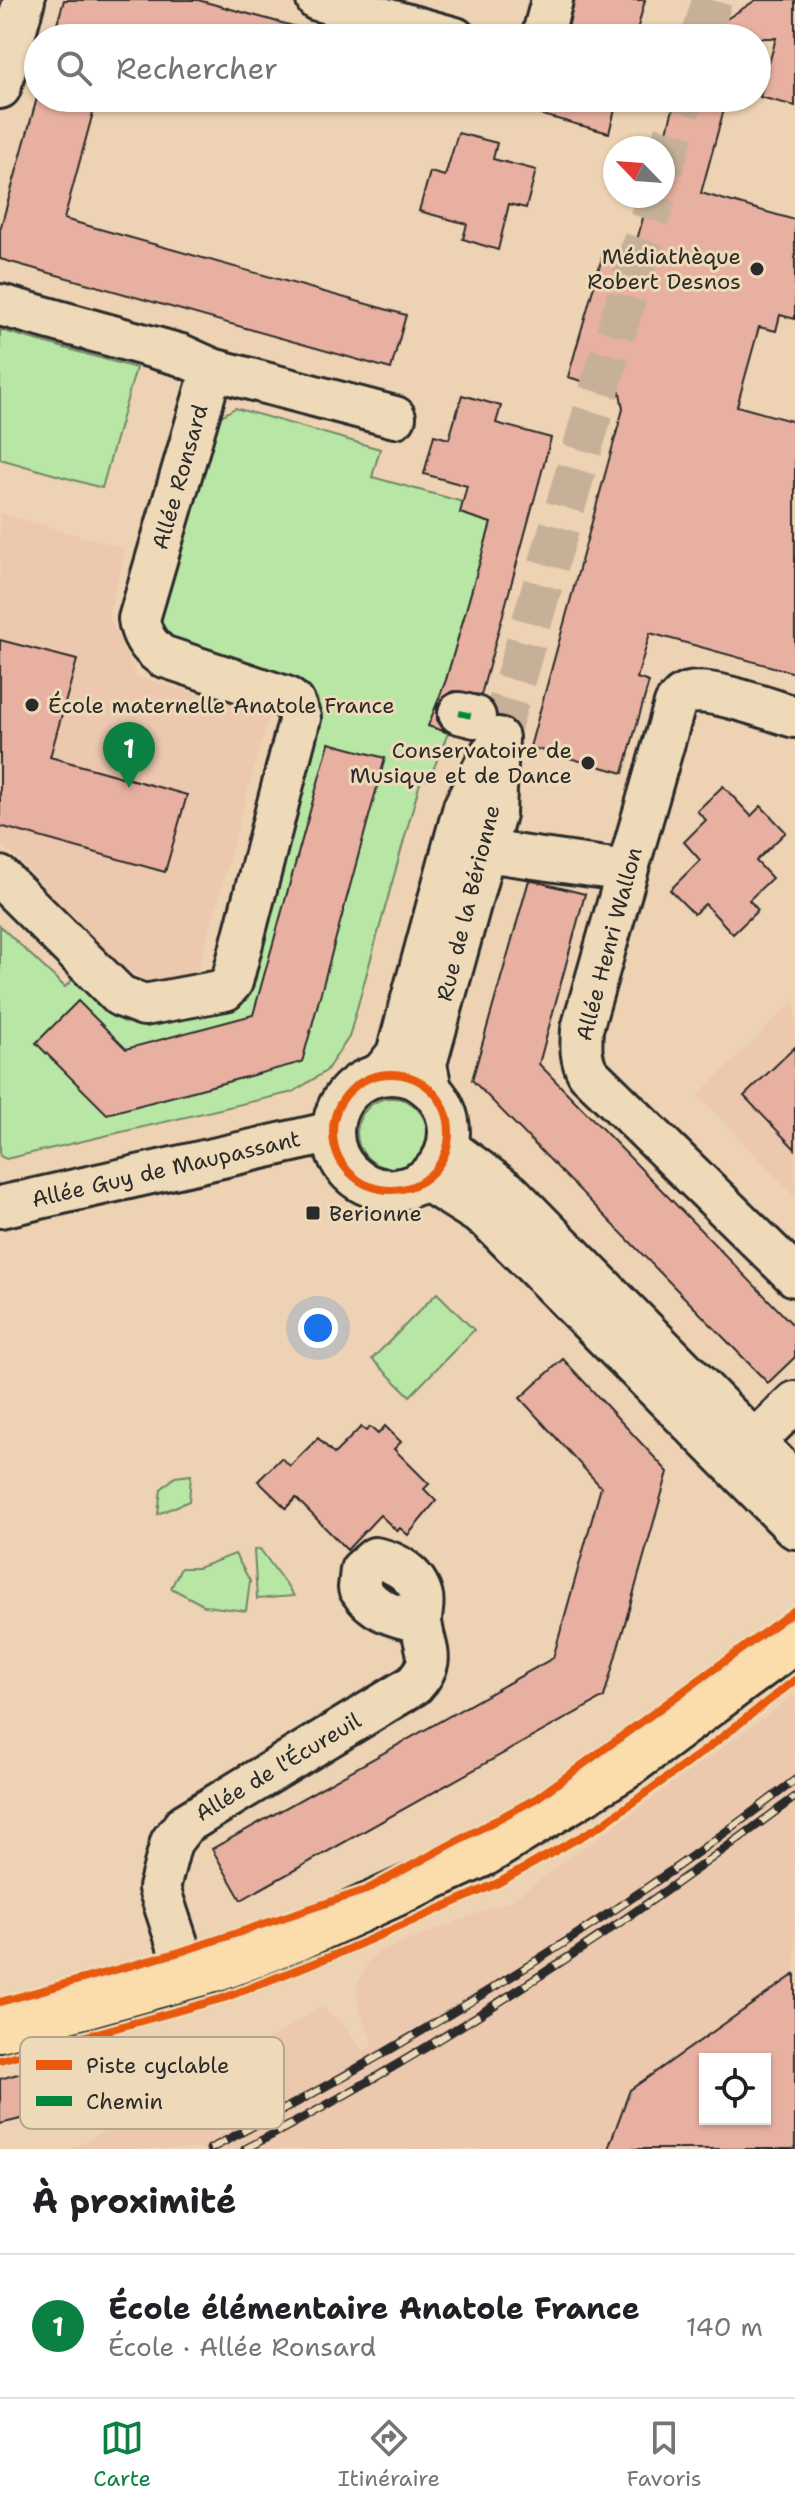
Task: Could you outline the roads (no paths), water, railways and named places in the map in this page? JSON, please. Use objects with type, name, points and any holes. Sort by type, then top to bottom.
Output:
[{"type":"main road","points":[[0,2029],[181,1980],[298,1938],[485,1853],[622,1769],[795,1640]]},
{"type":"street","points":[[0,88],[24,0]]},
{"type":"street","points":[[317,0],[404,24]]},
{"type":"street","points":[[546,24],[552,0]]},
{"type":"street","points":[[0,305],[181,355],[212,369],[395,417]]},
{"type":"street","name":"Allée Ronsard","points":[[0,877],[120,996],[144,1005],[225,990],[232,982],[300,718],[294,703],[267,689],[172,661],[154,650],[141,631],[139,619],[212,369]]},
{"type":"street","name":"Allée Henri Wallon","points":[[795,717],[713,694],[692,692],[682,696],[675,704],[582,1029],[582,1062],[588,1073],[795,1276]]},
{"type":"street","points":[[470,847],[627,871]]},
{"type":"street","name":"Rue de la Bérionne","points":[[381,1074],[397,1054],[470,847]]},
{"type":"street","name":"Rue de la Bérionne","points":[[431,1089],[426,1064],[470,847]]},
{"type":"street","points":[[381,1074],[416,1078],[431,1089],[442,1101],[450,1132],[437,1164],[412,1187],[396,1191],[364,1185],[341,1163],[335,1148],[335,1116],[341,1101],[358,1084],[381,1074]]},
{"type":"street","name":"Allée Guy de Maupassant","points":[[0,1207],[333,1132]]},
{"type":"street","points":[[437,1164],[511,1194],[795,1483]]},
{"type":"street","points":[[437,1164],[795,1528]]},
{"type":"street","points":[[754,1442],[795,1402]]},
{"type":"street","name":"Allée de l'Écureuil","points":[[181,1980],[180,1952],[159,1888],[171,1842],[185,1824],[414,1685],[424,1675],[430,1661],[421,1622]]},
{"type":"tunnel","points":[[705,24],[712,0]]},
{"type":"tunnel","points":[[673,136],[680,112]]},
{"type":"tunnel","points":[[498,738],[653,208]]},
{"type":"railway","points":[[284,2109],[437,2022],[584,1930],[726,1832],[795,1780]]},
{"type":"railway","points":[[284,2128],[388,2070],[527,1984],[663,1893],[795,1797]]},
{"type":"railway","points":[[210,2149],[247,2129]]},
{"type":"railway","points":[[245,2149],[282,2129]]},
{"type":"place","name":"Médiathèque Robert Desnos","points":[[757,269]]},
{"type":"place","name":"École maternelle Anatole France","points":[[32,705]]},
{"type":"place","name":"Conservatoire de Musique et de Dance","points":[[588,763]]},
{"type":"place","name":"École élémentaire Anatole France","points":[[129,788]]},
{"type":"place","name":"Berionne","points":[[313,1213]]}]
